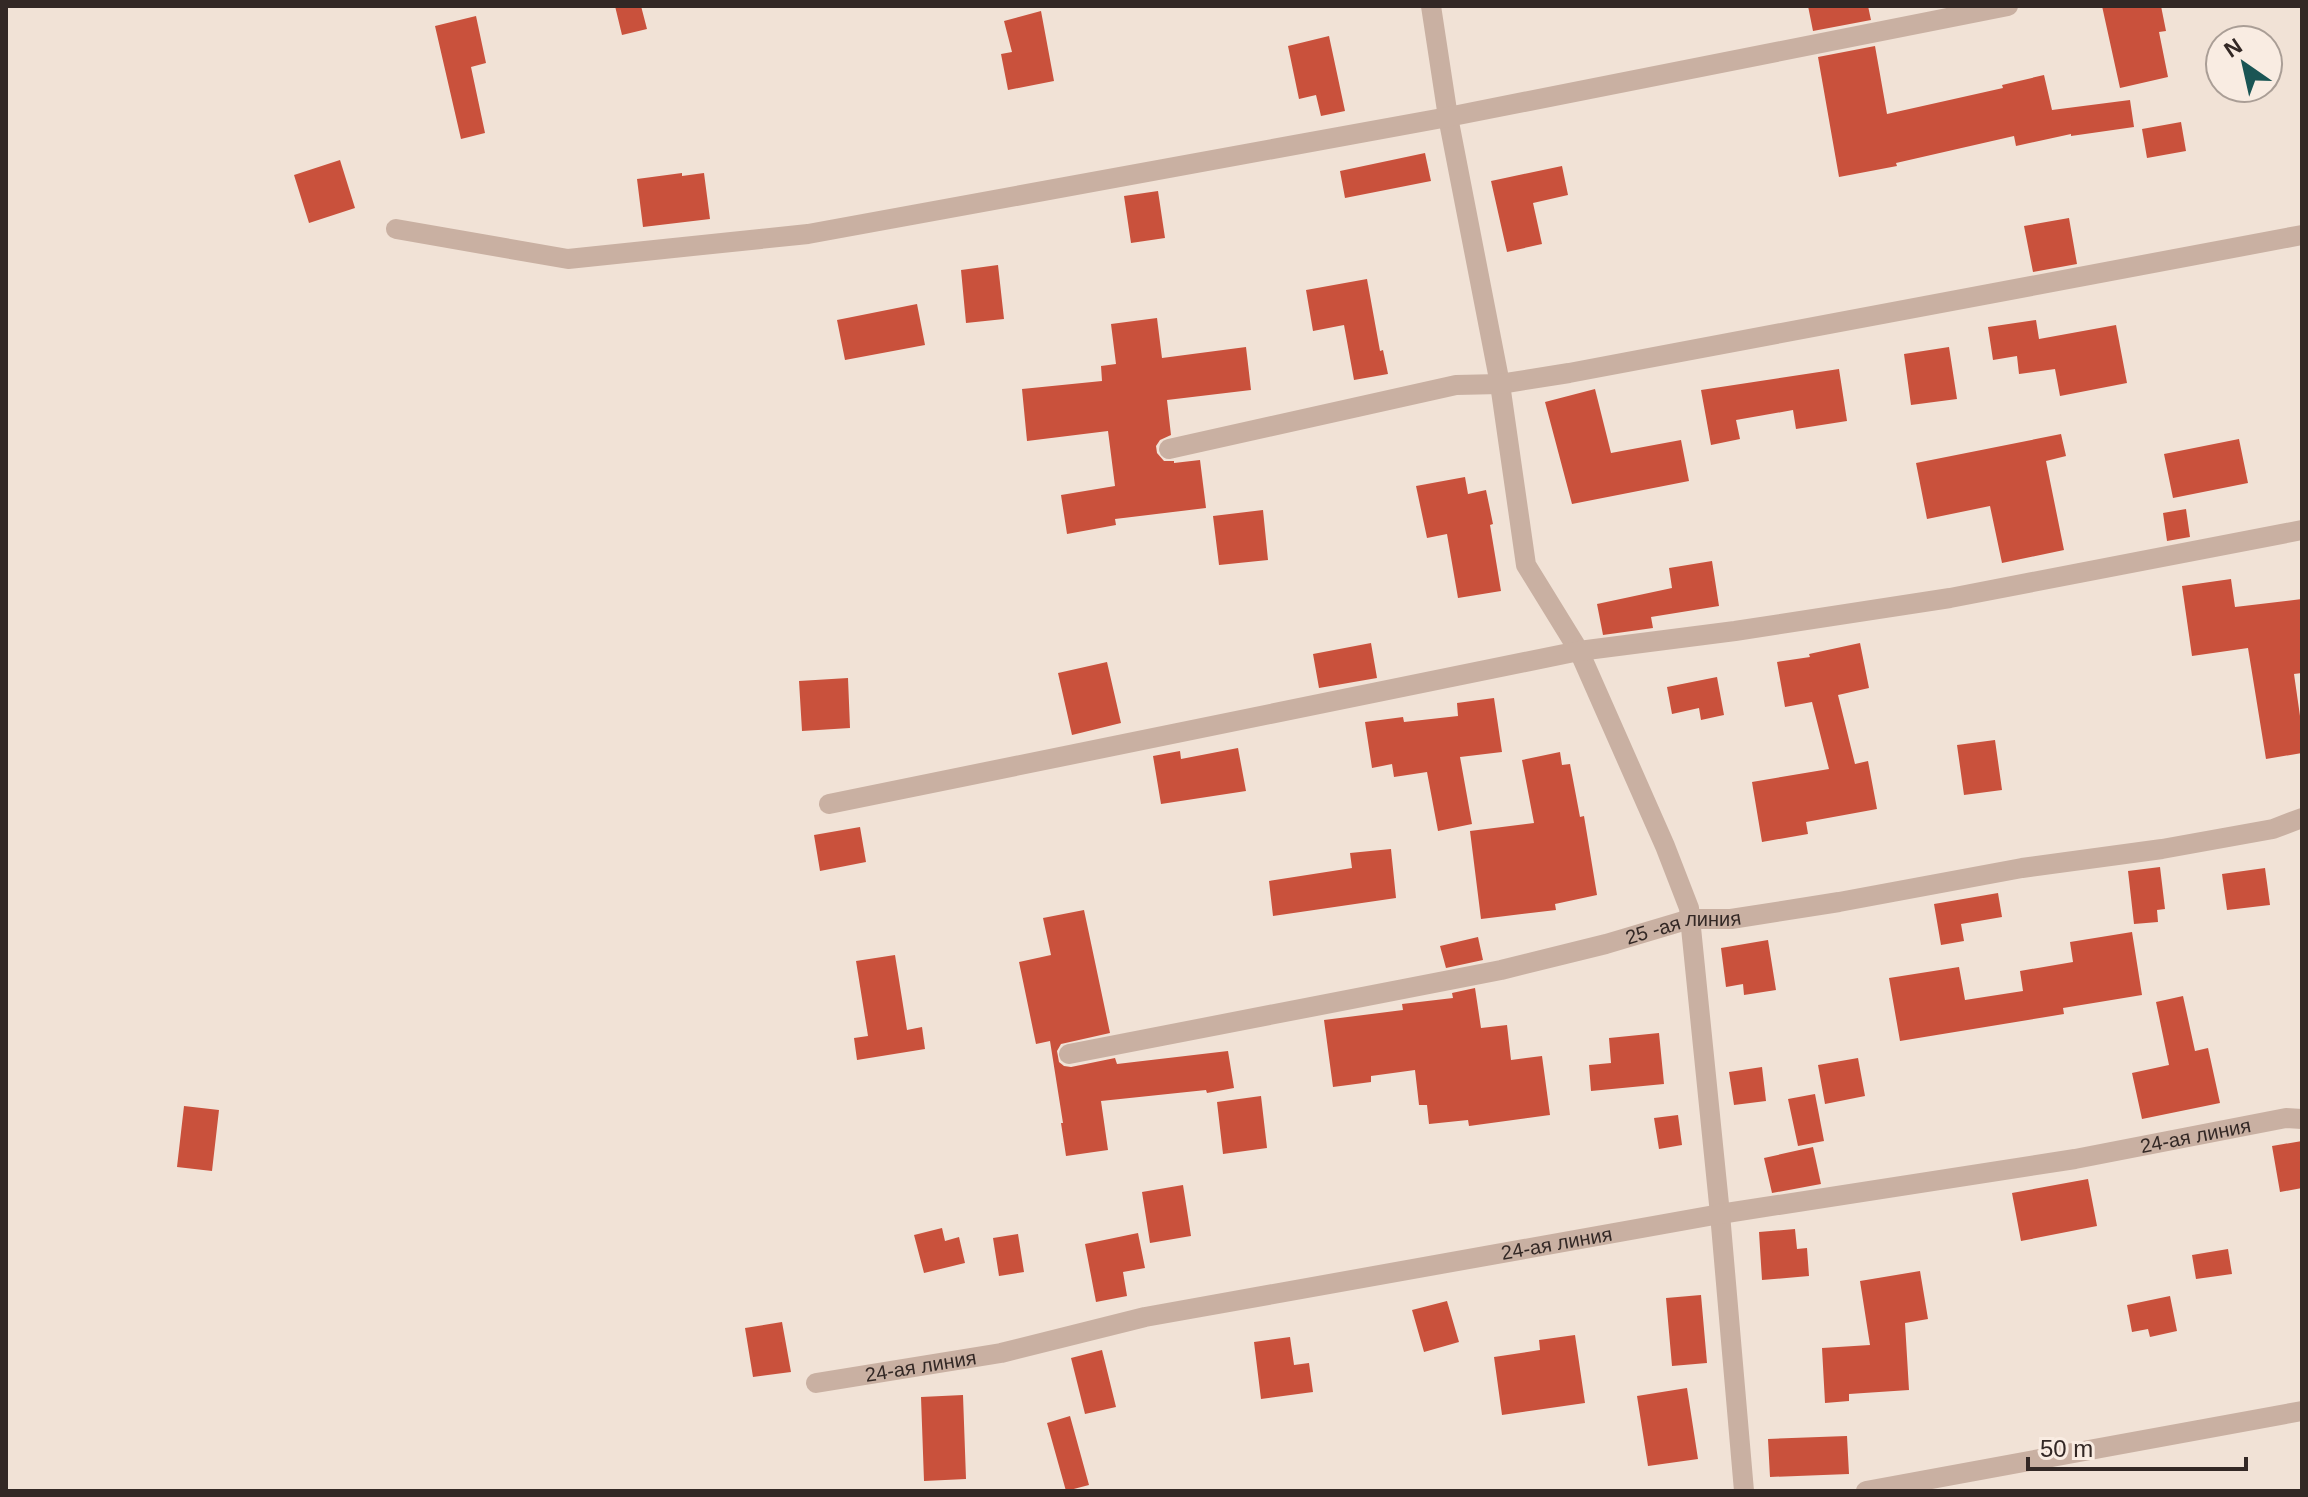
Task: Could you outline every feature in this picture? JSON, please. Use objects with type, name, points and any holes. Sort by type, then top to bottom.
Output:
[{"type":"street","points":[[1431,6],[1448,117],[1500,384],[1526,565],[1579,651],[1689,908],[1744,1491]]},
{"type":"street","points":[[396,229],[568,259],[808,234],[1448,117],[2008,6]]},
{"type":"street","points":[[1169,449],[1456,385],[1500,384],[1683,352],[2302,235]]},
{"type":"street","points":[[829,804],[1579,651],[1950,598],[2302,530]]},
{"type":"street","name":"25 -ая линия","points":[[1069,1054],[1501,970],[1690,919],[1731,919],[1839,902],[2022,868],[2176,847],[2273,829],[2302,820]]},
{"type":"street","name":"24-ая линия","points":[[816,1383],[1001,1353],[1145,1317],[1720,1214],[2075,1159],[2286,1118],[2302,1119]]},
{"type":"street","points":[[1866,1491],[2302,1411]]},
{"type":"building","points":[[615,6],[641,6],[647,29],[622,35]]},
{"type":"building","points":[[1808,6],[1868,6],[1871,20],[1813,31]]},
{"type":"building","points":[[2102,6],[2161,6],[2166,31],[2159,32],[2168,77],[2120,88]]},
{"type":"building","points":[[1041,11],[1054,81],[1008,90],[1001,54],[1012,52],[1004,21]]},
{"type":"building","points":[[476,16],[486,63],[471,67],[485,133],[461,139],[435,26]]},
{"type":"building","points":[[1329,36],[1345,111],[1321,116],[1316,95],[1299,99],[1288,46]]},
{"type":"building","points":[[1875,46],[1887,114],[2003,88],[2002,85],[2044,75],[2052,110],[2130,100],[2134,127],[2071,134],[2016,146],[2014,136],[1896,163],[1897,166],[1839,177],[1818,57]]},
{"type":"building","points":[[2181,122],[2186,151],[2147,158],[2142,129]]},
{"type":"building","points":[[1425,153],[1431,181],[1345,198],[1340,171]]},
{"type":"building","points":[[340,160],[355,208],[309,223],[294,175]]},
{"type":"building","points":[[1562,166],[1568,195],[1533,203],[1542,244],[1507,252],[1491,181]]},
{"type":"building","points":[[682,173],[682,176],[704,173],[710,219],[643,227],[637,179]]},
{"type":"building","points":[[1158,191],[1165,238],[1131,243],[1124,196]]},
{"type":"building","points":[[2069,218],[2077,264],[2033,272],[2024,226]]},
{"type":"building","points":[[998,265],[1004,319],[966,323],[961,270]]},
{"type":"building","points":[[1367,279],[1380,351],[1383,350],[1388,374],[1354,380],[1344,325],[1313,331],[1306,290]]},
{"type":"building","points":[[917,304],[925,345],[845,360],[837,320]]},
{"type":"building","points":[[1157,318],[1162,358],[1246,347],[1251,390],[1167,400],[1171,435],[1160,440],[1156,446],[1157,453],[1164,461],[1174,463],[1200,460],[1206,508],[1115,519],[1116,525],[1067,534],[1061,495],[1115,486],[1108,431],[1027,441],[1022,389],[1102,381],[1101,366],[1116,364],[1111,324]]},
{"type":"building","points":[[2036,320],[2039,339],[2116,325],[2127,383],[2060,396],[2055,369],[2019,374],[2017,356],[1993,360],[1988,327]]},
{"type":"building","points":[[1949,347],[1957,399],[1911,405],[1904,354]]},
{"type":"building","points":[[1839,369],[1847,421],[1796,429],[1793,410],[1736,420],[1740,439],[1711,445],[1701,390]]},
{"type":"building","points":[[1595,389],[1611,453],[1681,440],[1689,481],[1572,504],[1545,402]]},
{"type":"building","points":[[2061,434],[2066,456],[2046,461],[2064,550],[2002,563],[1990,506],[1927,519],[1916,463]]},
{"type":"building","points":[[2239,439],[2248,483],[2173,498],[2164,454]]},
{"type":"building","points":[[1465,477],[1468,494],[1486,490],[1501,591],[1458,598],[1447,534],[1427,538],[1416,486]]},
{"type":"building","points":[[2186,509],[2190,537],[2167,541],[2163,513]]},
{"type":"building","points":[[1263,510],[1268,560],[1219,565],[1213,516]]},
{"type":"building","points":[[1712,561],[1719,606],[1651,617],[1653,628],[1603,635],[1597,604],[1672,588],[1669,568]]},
{"type":"building","points":[[2231,579],[2235,607],[2302,599],[2302,673],[2294,674],[2302,753],[2266,759],[2248,648],[2192,656],[2182,586]]},
{"type":"building","points":[[1371,643],[1377,678],[1319,688],[1313,654]]},
{"type":"building","points":[[1860,643],[1869,688],[1838,695],[1855,764],[1868,761],[1877,809],[1806,822],[1808,834],[1762,842],[1752,782],[1829,769],[1812,702],[1785,707],[1777,662],[1810,657],[1809,654]]},
{"type":"building","points":[[1107,662],[1121,723],[1072,735],[1058,673]]},
{"type":"building","points":[[1717,677],[1724,715],[1701,720],[1699,708],[1672,714],[1667,687]]},
{"type":"building","points":[[848,678],[850,728],[802,731],[799,681]]},
{"type":"building","points":[[1494,698],[1502,752],[1460,757],[1472,824],[1438,831],[1427,772],[1394,777],[1392,764],[1372,768],[1365,722],[1403,717],[1404,722],[1458,716],[1457,703]]},
{"type":"building","points":[[1995,740],[2002,790],[1964,795],[1957,745]]},
{"type":"building","points":[[1238,748],[1246,791],[1161,804],[1153,756],[1180,751],[1181,759]]},
{"type":"building","points":[[1560,752],[1562,765],[1570,764],[1580,817],[1584,816],[1597,895],[1555,904],[1556,910],[1481,919],[1470,831],[1534,823],[1522,760]]},
{"type":"building","points":[[860,827],[866,862],[820,871],[814,835]]},
{"type":"building","points":[[1391,849],[1396,898],[1273,916],[1269,881],[1352,868],[1350,853]]},
{"type":"building","points":[[2160,867],[2165,909],[2157,910],[2158,922],[2134,924],[2128,871]]},
{"type":"building","points":[[2265,868],[2270,905],[2227,910],[2222,874]]},
{"type":"building","points":[[1998,893],[2002,917],[1961,924],[1964,941],[1941,945],[1934,904]]},
{"type":"building","points":[[1084,910],[1110,1033],[1061,1044],[1057,1051],[1059,1062],[1071,1067],[1115,1058],[1117,1064],[1228,1051],[1234,1088],[1101,1101],[1108,1150],[1066,1156],[1050,1041],[1036,1044],[1019,962],[1051,955],[1043,918]]},
{"type":"building","points":[[2132,932],[2142,995],[2063,1008],[2064,1014],[1900,1041],[1889,978],[1959,967],[1965,1000],[2023,991],[2020,971],[2073,962],[2070,942]]},
{"type":"building","points":[[1478,937],[1483,960],[1446,968],[1440,946]]},
{"type":"building","points":[[1768,940],[1776,990],[1744,995],[1743,984],[1726,987],[1721,948]]},
{"type":"building","points":[[895,955],[907,1030],[922,1027],[925,1049],[857,1060],[854,1038],[868,1036],[856,961]]},
{"type":"building","points":[[1475,988],[1481,1028],[1507,1025],[1511,1060],[1542,1056],[1550,1115],[1469,1126],[1468,1120],[1429,1124],[1427,1105],[1419,1105],[1415,1070],[1371,1076],[1371,1082],[1333,1087],[1324,1020],[1403,1010],[1402,1004],[1453,998],[1452,993]]},
{"type":"building","points":[[2183,996],[2195,1051],[2208,1048],[2220,1103],[2142,1119],[2132,1073],[2169,1065],[2156,1002]]},
{"type":"building","points":[[1659,1033],[1664,1084],[1591,1091],[1589,1065],[1611,1063],[1609,1038]]},
{"type":"building","points":[[1858,1058],[1865,1096],[1825,1104],[1818,1065]]},
{"type":"building","points":[[1762,1067],[1766,1101],[1734,1105],[1729,1072]]},
{"type":"building","points":[[1815,1094],[1824,1141],[1798,1146],[1788,1099]]},
{"type":"building","points":[[1261,1096],[1267,1148],[1223,1154],[1217,1102]]},
{"type":"building","points":[[184,1106],[219,1110],[212,1171],[177,1167]]},
{"type":"building","points":[[1678,1115],[1682,1145],[1659,1149],[1654,1118]]},
{"type":"building","points":[[2302,1141],[2302,1188],[2280,1192],[2272,1146]]},
{"type":"building","points":[[1813,1147],[1821,1184],[1772,1193],[1764,1158]]},
{"type":"building","points":[[2088,1179],[2097,1226],[2021,1241],[2012,1193]]},
{"type":"building","points":[[1183,1185],[1191,1236],[1150,1243],[1142,1192]]},
{"type":"building","points":[[942,1228],[945,1241],[959,1237],[965,1263],[924,1273],[914,1235]]},
{"type":"building","points":[[1795,1229],[1797,1249],[1807,1248],[1809,1276],[1762,1280],[1759,1232]]},
{"type":"building","points":[[1138,1233],[1145,1268],[1123,1272],[1127,1296],[1096,1302],[1085,1244]]},
{"type":"building","points":[[1018,1234],[1024,1272],[999,1276],[993,1238]]},
{"type":"building","points":[[2228,1249],[2232,1274],[2196,1279],[2192,1255]]},
{"type":"building","points":[[1920,1271],[1928,1319],[1905,1323],[1909,1390],[1849,1394],[1849,1401],[1825,1403],[1822,1348],[1870,1345],[1860,1281]]},
{"type":"building","points":[[1701,1295],[1707,1363],[1672,1366],[1666,1298]]},
{"type":"building","points":[[2170,1296],[2177,1331],[2150,1337],[2148,1329],[2132,1332],[2127,1305]]},
{"type":"building","points":[[1447,1301],[1459,1342],[1424,1352],[1412,1310]]},
{"type":"building","points":[[782,1322],[791,1372],[753,1377],[745,1328]]},
{"type":"building","points":[[1575,1335],[1585,1403],[1502,1415],[1494,1357],[1540,1350],[1539,1340]]},
{"type":"building","points":[[1290,1337],[1294,1365],[1309,1363],[1313,1392],[1261,1399],[1254,1342]]},
{"type":"building","points":[[1102,1350],[1116,1407],[1085,1414],[1071,1358]]},
{"type":"building","points":[[1687,1388],[1698,1459],[1648,1466],[1637,1396]]},
{"type":"building","points":[[963,1395],[966,1479],[924,1481],[921,1397]]},
{"type":"building","points":[[1070,1416],[1089,1485],[1066,1491],[1047,1423]]},
{"type":"building","points":[[1847,1436],[1849,1474],[1770,1477],[1768,1439]]}]
